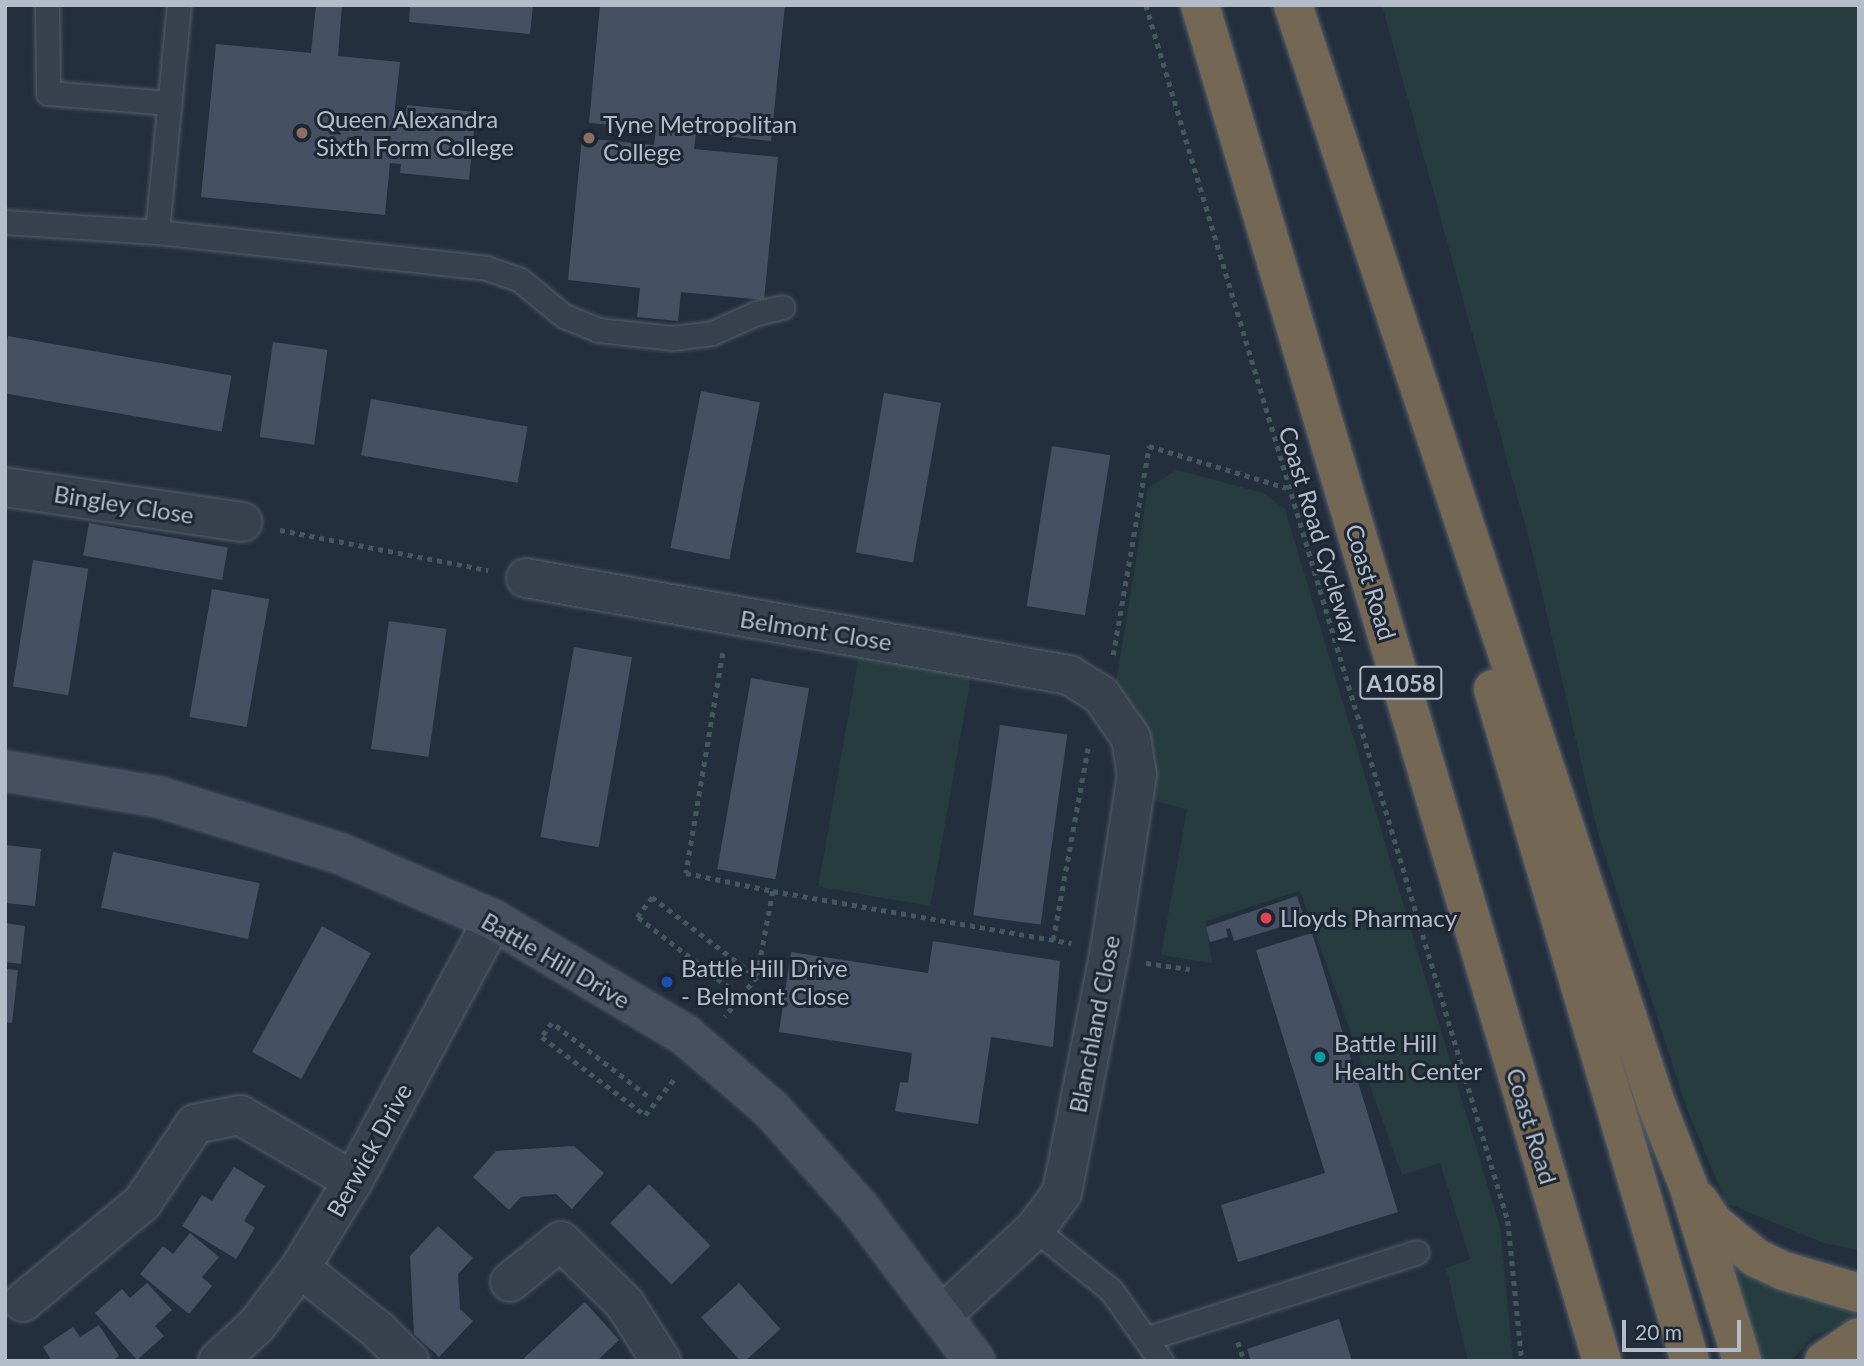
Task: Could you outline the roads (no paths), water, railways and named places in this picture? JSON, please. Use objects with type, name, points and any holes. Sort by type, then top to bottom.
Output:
[{"type":"highway","name":"Coast Road","points":[[1200,5],[1602,1361]]},
{"type":"highway","points":[[1293,5],[1657,1106],[1688,1185],[1742,1361]]},
{"type":"highway","points":[[1293,5],[1690,1361]]},
{"type":"highway","points":[[1688,1185],[1714,1223],[1756,1258],[1795,1275],[1859,1293]]},
{"type":"highway","points":[[1824,1361],[1859,1337]]},
{"type":"street","name":"Bingley Close","points":[[5,487],[242,522]]},
{"type":"street","name":"Belmont Close","points":[[526,578],[730,616],[1015,663],[1069,674],[1101,695]]},
{"type":"street","name":"Blanchland Close","points":[[942,1315],[1035,1228],[1062,1193],[1110,950],[1137,774],[1131,738],[1101,695]]},
{"type":"street","name":"Battle Hill Drive","points":[[5,771],[159,797],[252,825],[339,853],[493,920],[700,1047],[771,1110],[860,1209],[975,1361]]},
{"type":"street","name":"Berwick Drive","points":[[218,1361],[257,1325],[300,1268],[353,1181],[493,920]]},
{"type":"street","points":[[23,1302],[142,1203],[195,1124],[240,1115],[353,1181]]},
{"type":"street","points":[[510,1282],[561,1241],[625,1304],[661,1361]]},
{"type":"street","points":[[300,1268],[378,1330],[410,1361]]},
{"type":"lane","points":[[47,5],[48,93],[170,103]]},
{"type":"lane","points":[[157,232],[179,5]]},
{"type":"lane","points":[[5,222],[157,232],[486,268],[520,280],[564,316],[598,330],[673,338],[712,333],[757,313],[782,307]]},
{"type":"lane","points":[[1035,1228],[1111,1290],[1149,1338],[1161,1361]]},
{"type":"lane","points":[[1149,1338],[1417,1252]]},
{"type":"place","name":"Queen Alexandra Sixth Form College","points":[[302,133]]},
{"type":"place","name":"Tyne Metropolitan College","points":[[589,138]]},
{"type":"place","name":"Lloyds Pharmacy","points":[[1266,918]]},
{"type":"place","name":"Battle Hill Drive - Belmont Close","points":[[667,982]]},
{"type":"place","name":"Battle Hill Health Center","points":[[1320,1057]]}]
